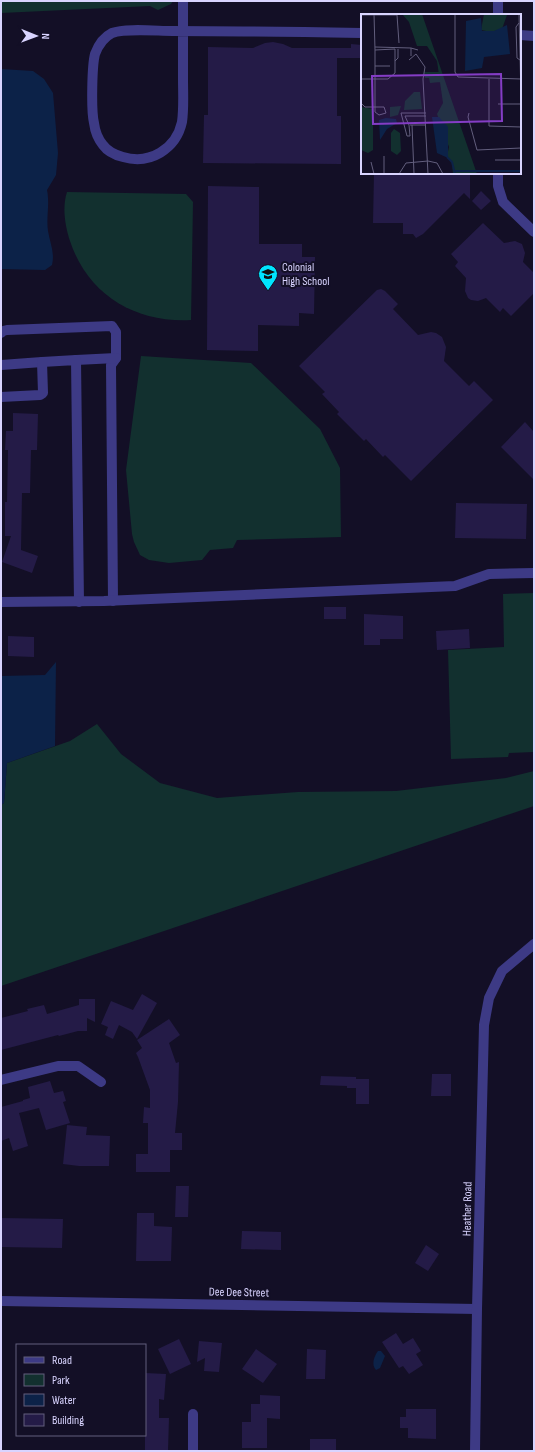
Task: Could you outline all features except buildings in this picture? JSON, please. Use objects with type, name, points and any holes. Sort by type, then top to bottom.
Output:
[{"type":"street","points":[[183,1],[183,31],[183,102],[182,121],[178,136],[167,149],[155,157],[143,160],[129,159],[114,155],[104,146],[97,136],[93,122],[93,69],[95,54],[101,42],[112,33],[126,31],[183,31],[361,33]]},
{"type":"street","points":[[498,1],[498,14]]},
{"type":"street","points":[[521,35],[534,36]]},
{"type":"street","points":[[498,174],[498,186],[502,202],[534,232]]},
{"type":"street","points":[[1,333],[7,330],[112,326],[116,332],[116,358],[111,365],[113,601]]},
{"type":"street","points":[[1,365],[116,358]]},
{"type":"street","points":[[76,360],[79,602]]},
{"type":"street","points":[[1,397],[40,396],[43,393],[42,362]]},
{"type":"street","points":[[1,602],[113,601],[455,586],[489,574],[534,574]]},
{"type":"street","name":"Heather Road","points":[[475,1451],[484,1025],[489,998],[502,971],[534,944]]},
{"type":"street","points":[[1,1080],[58,1066],[78,1066],[101,1082]]},
{"type":"street","name":"Dee Dee Street","points":[[1,1301],[477,1310]]},
{"type":"street","points":[[193,1414],[193,1451]]},
{"type":"green space","points":[[1,1],[173,1],[171,4],[158,10],[150,6],[1,13]]},
{"type":"green space","points":[[67,192],[186,194],[193,202],[191,320],[170,320],[151,317],[133,311],[116,302],[101,291],[89,277],[78,260],[70,241],[65,216],[65,198]]},
{"type":"green space","points":[[141,356],[251,363],[320,429],[340,468],[341,537],[237,540],[233,548],[210,550],[202,560],[169,563],[149,560],[140,555],[132,534],[126,470]]},
{"type":"green space","points":[[534,593],[534,752],[509,753],[508,757],[451,759],[448,650],[504,647],[503,594]]},
{"type":"green space","points":[[97,724],[121,754],[160,783],[217,798],[298,792],[396,791],[506,778],[534,771],[534,806],[1,986],[1,805],[4,803],[7,763],[70,741]]},
{"type":"water","points":[[1,69],[33,71],[44,79],[53,93],[58,153],[56,175],[47,190],[48,231],[53,261],[52,265],[45,270],[1,269]]},
{"type":"water","points":[[56,662],[55,746],[7,763],[4,803],[1,805],[1,676],[45,675]]},
{"type":"water","points":[[378,1351],[381,1351],[385,1356],[380,1368],[376,1370],[374,1368],[374,1360]]},
{"type":"place","name":"Colonial High School","points":[[268,291]]}]
